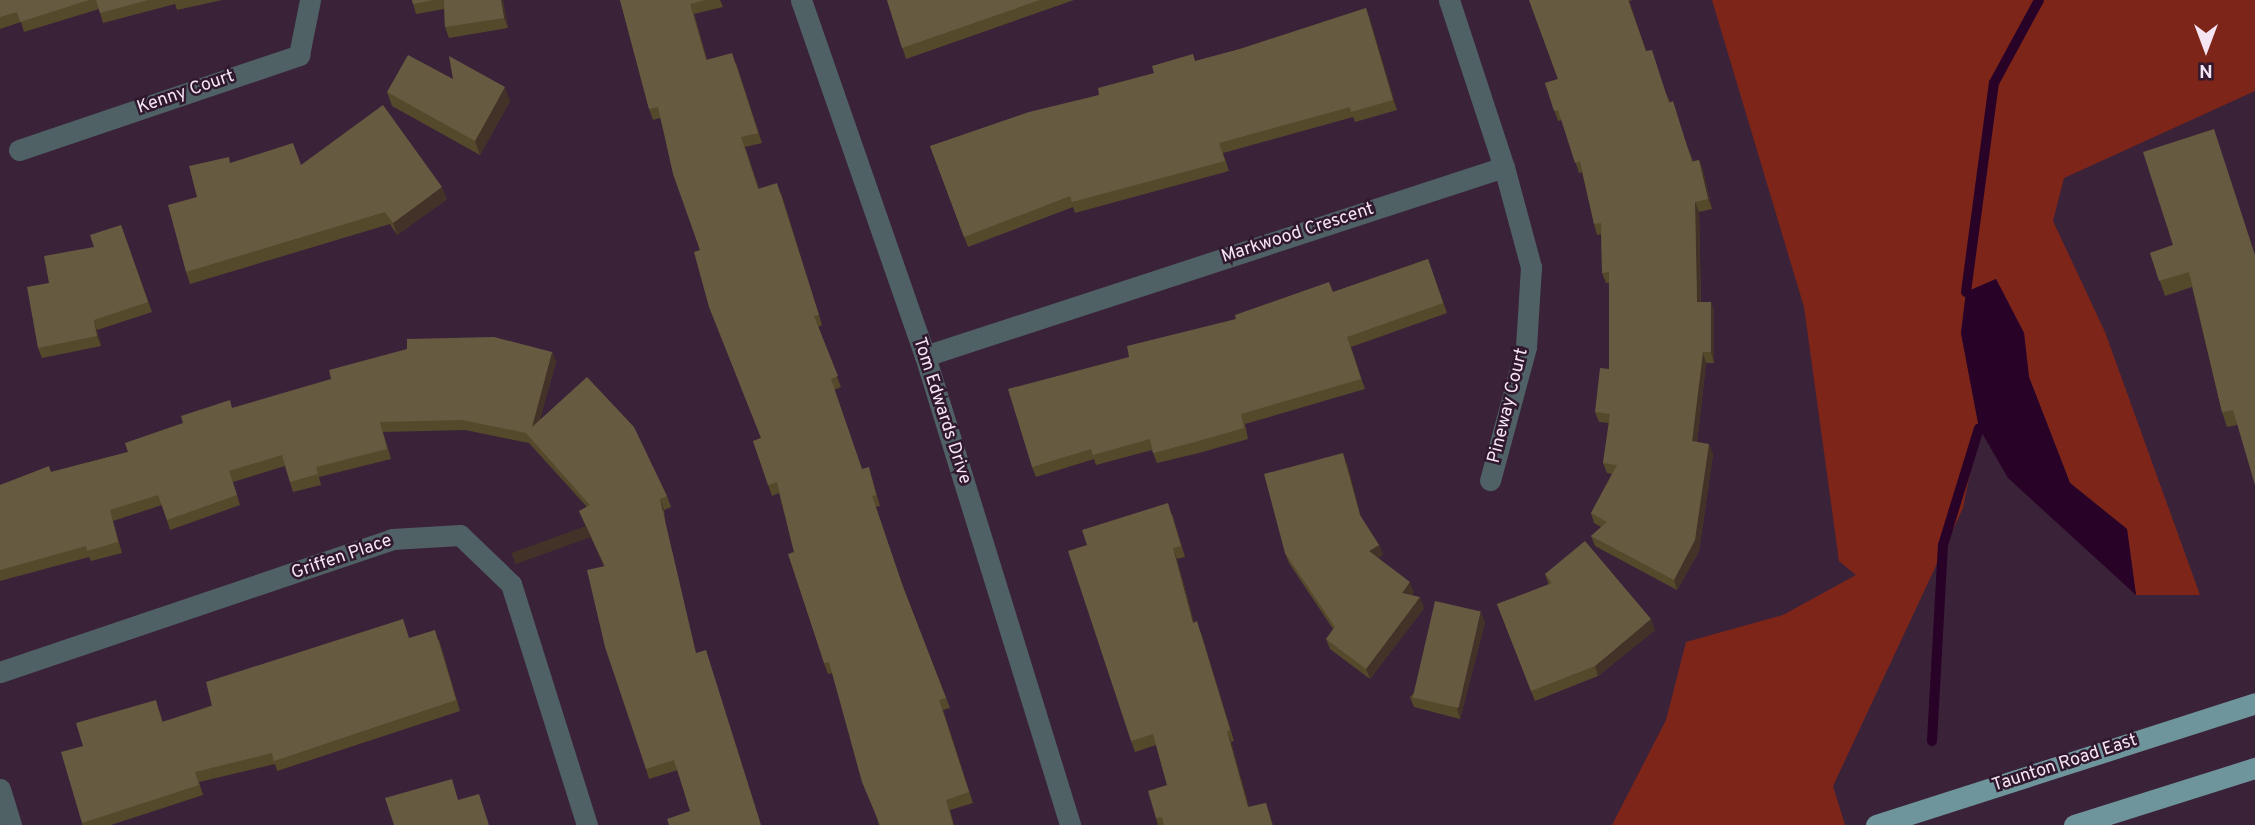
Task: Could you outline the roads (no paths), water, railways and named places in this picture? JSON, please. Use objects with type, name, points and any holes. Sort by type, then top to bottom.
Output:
[{"type":"main road","name":"Taunton Road East","points":[[1876,825],[2255,703]]},
{"type":"main road","points":[[2074,825],[2255,768]]},
{"type":"street","name":"Kenny Court","points":[[19,150],[299,55],[310,0]]},
{"type":"street","name":"Tom Edwards Drive","points":[[801,0],[925,356],[1070,825]]},
{"type":"street","points":[[1448,0],[1504,167]]},
{"type":"street","name":"Markwood Crescent","points":[[925,356],[1504,167]]},
{"type":"street","name":"Pineway Court","points":[[1490,480],[1526,347],[1531,267],[1504,167]]},
{"type":"street","name":"Griffen Place","points":[[0,672],[392,538],[460,535],[511,584],[587,825]]},
{"type":"street","points":[[0,789],[11,825]]},
{"type":"waterway","points":[[1966,292],[1994,83],[2039,0]]},
{"type":"waterway","points":[[1932,741],[1943,545],[1979,428]]}]
